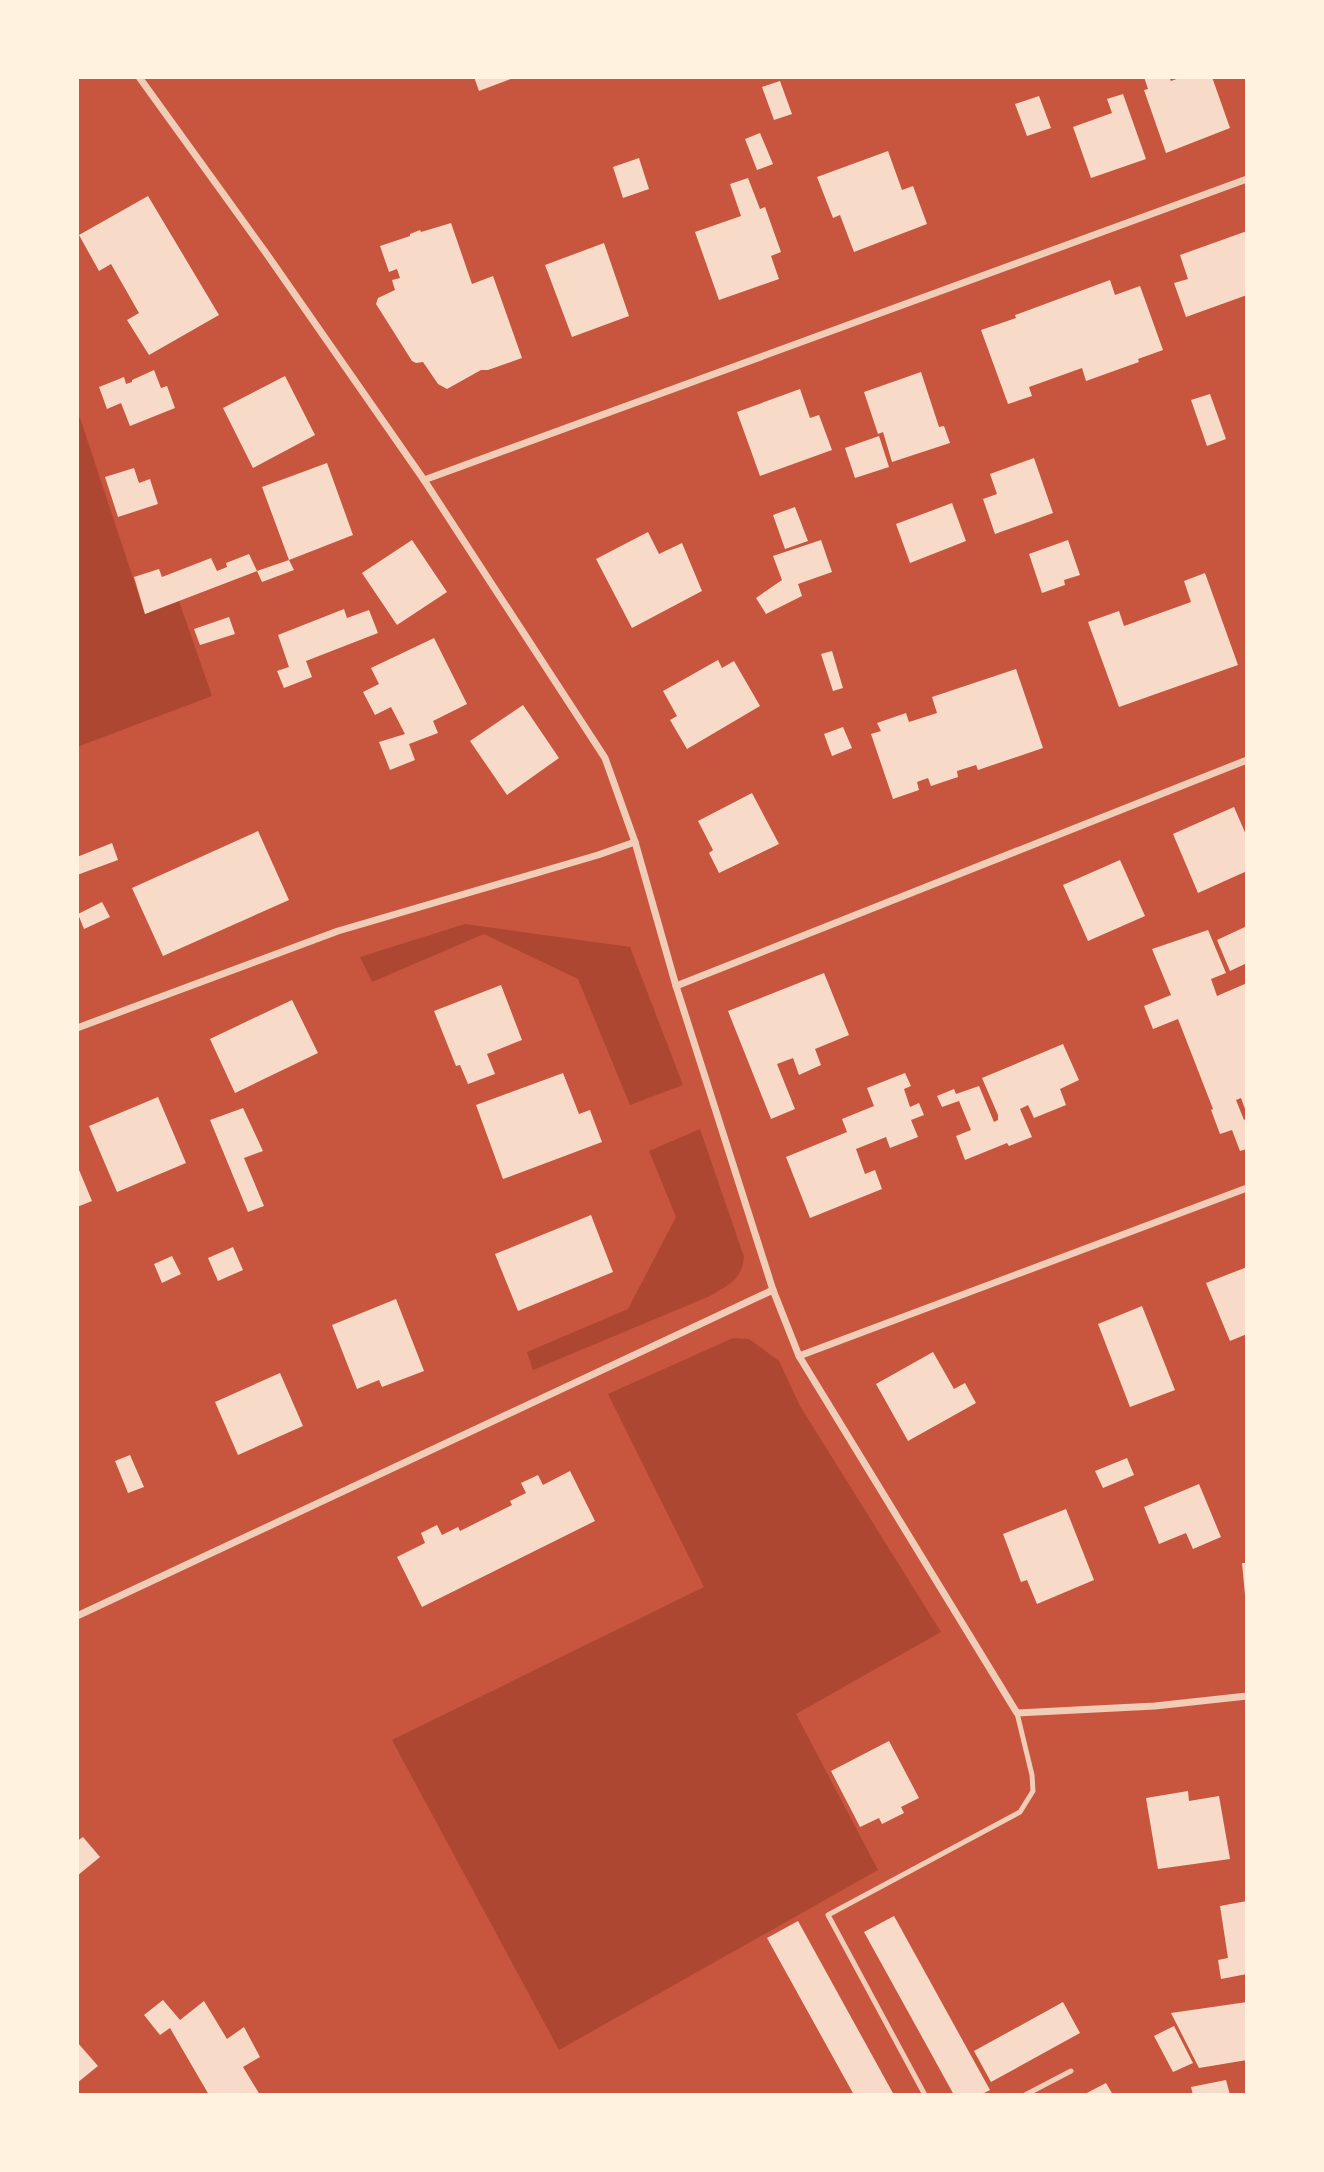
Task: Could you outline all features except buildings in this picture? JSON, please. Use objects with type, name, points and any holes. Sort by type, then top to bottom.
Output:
[{"type":"street","points":[[139,77],[274,264],[424,480],[605,758],[635,842],[676,986],[773,1290],[799,1356],[1017,1713],[1155,1706],[1247,1696]]},
{"type":"street","points":[[424,480],[1247,179]]},
{"type":"street","points":[[676,986],[1247,760]]},
{"type":"street","points":[[77,1028],[338,931],[635,842]]},
{"type":"street","points":[[799,1356],[1247,1188]]},
{"type":"street","points":[[77,1616],[773,1290]]},
{"type":"lane","points":[[925,2095],[828,1915],[1020,1812],[1033,1791],[1032,1774],[1017,1713]]},
{"type":"lane","points":[[1025,2095],[1071,2071]]},
{"type":"shaded area","points":[[80,418],[145,614],[179,601],[212,696],[77,747],[77,420]]},
{"type":"shaded area","points":[[465,924],[630,947],[683,1085],[630,1105],[578,979],[484,934],[372,982],[360,957]]},
{"type":"shaded area","points":[[700,1129],[744,1257],[737,1277],[710,1296],[533,1370],[527,1352],[628,1309],[676,1217],[649,1151]]},
{"type":"shaded area","points":[[733,1338],[749,1339],[779,1361],[800,1406],[941,1632],[796,1714],[878,1870],[559,2050],[392,1740],[704,1587],[608,1394]]}]
